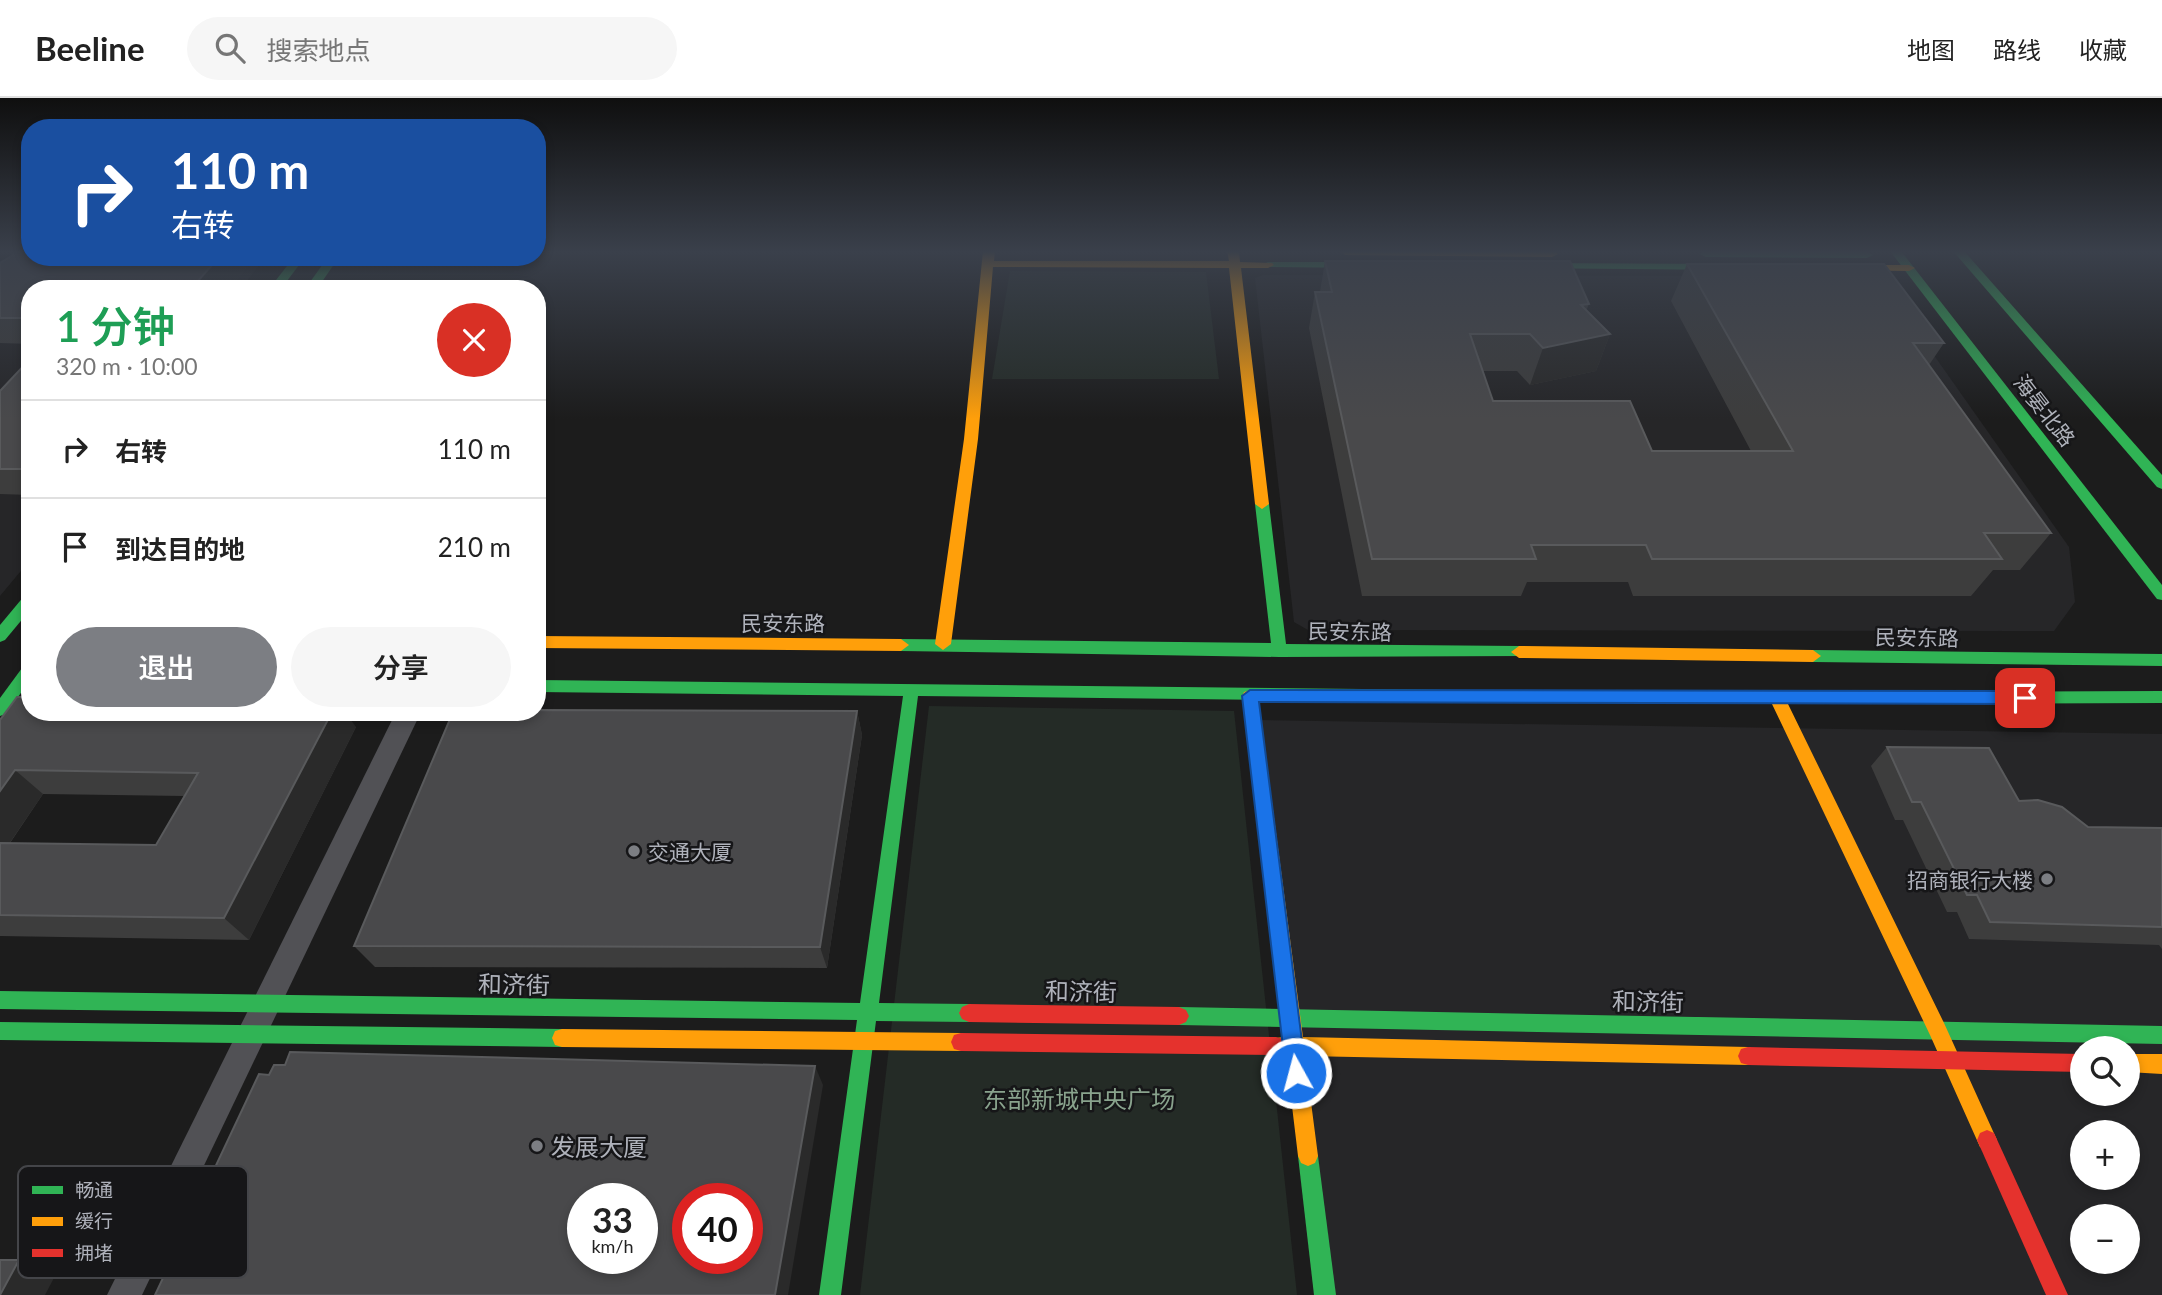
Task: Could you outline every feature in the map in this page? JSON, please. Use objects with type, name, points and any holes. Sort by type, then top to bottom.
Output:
[{"type":"street","points":[[943,644],[971,439],[983,307]]},
{"type":"street","points":[[1240,307],[1279,651]]},
{"type":"street","name":"海晏北路","points":[[1939,307],[2162,595]]},
{"type":"street","name":"海晏北路","points":[[2007,307],[2162,484]]},
{"type":"street","points":[[0,637],[21,610]]},
{"type":"street","points":[[0,637],[20,638]]},
{"type":"street","name":"民安东路","points":[[546,642],[943,644],[1279,651],[2162,660]]},
{"type":"street","points":[[0,677],[21,675]]},
{"type":"street","points":[[0,710],[21,683]]},
{"type":"street","points":[[546,686],[1250,696],[1778,699],[2162,697]]},
{"type":"street","points":[[831,1295],[911,692]]},
{"type":"street","points":[[1250,696],[1325,1295]]},
{"type":"street","points":[[1778,699],[1937,1028],[2057,1295]]},
{"type":"street","points":[[186,1166],[405,721]]},
{"type":"street","name":"和济街","points":[[0,1000],[869,1010],[1937,1028],[2162,1035]]},
{"type":"street","points":[[0,1031],[1293,1046],[2070,1063]]},
{"type":"street","points":[[2140,1063],[2162,1064]]},
{"type":"street","points":[[124,1295],[132,1278]]},
{"type":"shaded area","points":[[0,307],[21,307],[21,571],[0,596]]},
{"type":"shaded area","points":[[1258,307],[1900,307],[2069,547],[2075,602],[2054,631],[1308,630],[1294,622]]},
{"type":"shaded area","points":[[1260,720],[2162,734],[2162,1295],[1333,1295]]},
{"type":"green space","points":[[1004,307],[1210,307],[1219,379],[992,379]]},
{"type":"green space","name":"东部新城中央广场","points":[[929,706],[1234,711],[1297,1295],[860,1295]]},
{"type":"building","points":[[0,307],[21,307],[21,318],[0,318]]},
{"type":"building","points":[[1318,307],[1583,307],[1610,334],[1543,348],[1530,334],[1470,334],[1493,401],[1630,401],[1652,451],[1793,451],[1711,307],[1917,307],[1944,343],[1913,343],[2051,533],[1984,533],[2002,559],[1652,559],[1646,545],[1531,545],[1536,559],[1372,559]]},
{"type":"building","points":[[21,369],[21,469],[0,469],[0,391]]},
{"type":"building","points":[[17,697],[21,697],[21,721],[327,721],[224,918],[0,915],[0,843],[156,845],[198,773],[15,770],[0,791],[0,720]]},
{"type":"building","name":"交通大厦","points":[[546,710],[857,711],[820,947],[354,946],[449,721],[546,721]]},
{"type":"building","name":"招商银行大楼","points":[[1887,747],[1989,748],[2019,801],[2038,800],[2062,807],[2088,827],[2162,828],[2162,927],[1990,922],[1977,895],[1967,895],[1921,802],[1912,802]]},
{"type":"building","name":"发展大厦","points":[[290,1052],[815,1066],[775,1295],[155,1295],[163,1278],[248,1278],[248,1166],[216,1166],[259,1074],[269,1075],[274,1065],[285,1065]]},
{"type":"building","points":[[0,1260],[18,1260],[18,1262],[0,1295]]},
{"type":"traffic: fast","points":[[1938,307],[2162,595]]},
{"type":"traffic: fast","points":[[2007,307],[2162,484]]},
{"type":"traffic: fast","points":[[1262,504],[1279,651]]},
{"type":"traffic: fast","points":[[0,636],[21,610]]},
{"type":"traffic: fast","points":[[901,645],[1519,652]]},
{"type":"traffic: fast","points":[[1813,656],[2162,660]]},
{"type":"traffic: fast","points":[[0,710],[21,681]]},
{"type":"traffic: fast","points":[[546,686],[1455,696]]},
{"type":"traffic: fast","points":[[830,1295],[911,692]]},
{"type":"traffic: fast","points":[[1824,698],[2162,697]]},
{"type":"traffic: fast","points":[[0,1000],[969,1013]]},
{"type":"traffic: fast","points":[[1179,1016],[2162,1035]]},
{"type":"traffic: fast","points":[[0,1031],[562,1038]]},
{"type":"traffic: fast","points":[[1308,1156],[1325,1295]]},
{"type":"traffic: slow","points":[[943,644],[971,439],[984,307]]},
{"type":"traffic: slow","points":[[1239,307],[1262,504]]},
{"type":"traffic: slow","points":[[546,642],[901,645]]},
{"type":"traffic: slow","points":[[1519,652],[1813,656]]},
{"type":"traffic: slow","points":[[1250,696],[1308,1156]]},
{"type":"traffic: slow","points":[[1455,696],[1824,698]]},
{"type":"traffic: slow","points":[[1778,699],[1937,1029],[1987,1140]]},
{"type":"traffic: slow","points":[[562,1038],[961,1042]]},
{"type":"traffic: slow","points":[[1276,1046],[1748,1056]]},
{"type":"traffic: slow","points":[[2140,1063],[2162,1064]]},
{"type":"traffic: jam","points":[[969,1013],[1179,1016]]},
{"type":"traffic: jam","points":[[961,1042],[1276,1046]]},
{"type":"traffic: jam","points":[[1748,1056],[2070,1063]]},
{"type":"traffic: jam","points":[[1987,1140],[2057,1295]]},
{"type":"place","name":"交通大厦","points":[[634,851]]},
{"type":"place","name":"招商银行大楼","points":[[2047,879]]},
{"type":"place","name":"发展大厦","points":[[537,1146]]},
{"type":"route","points":[[1296,1073],[1250,696],[2025,698]]}]
